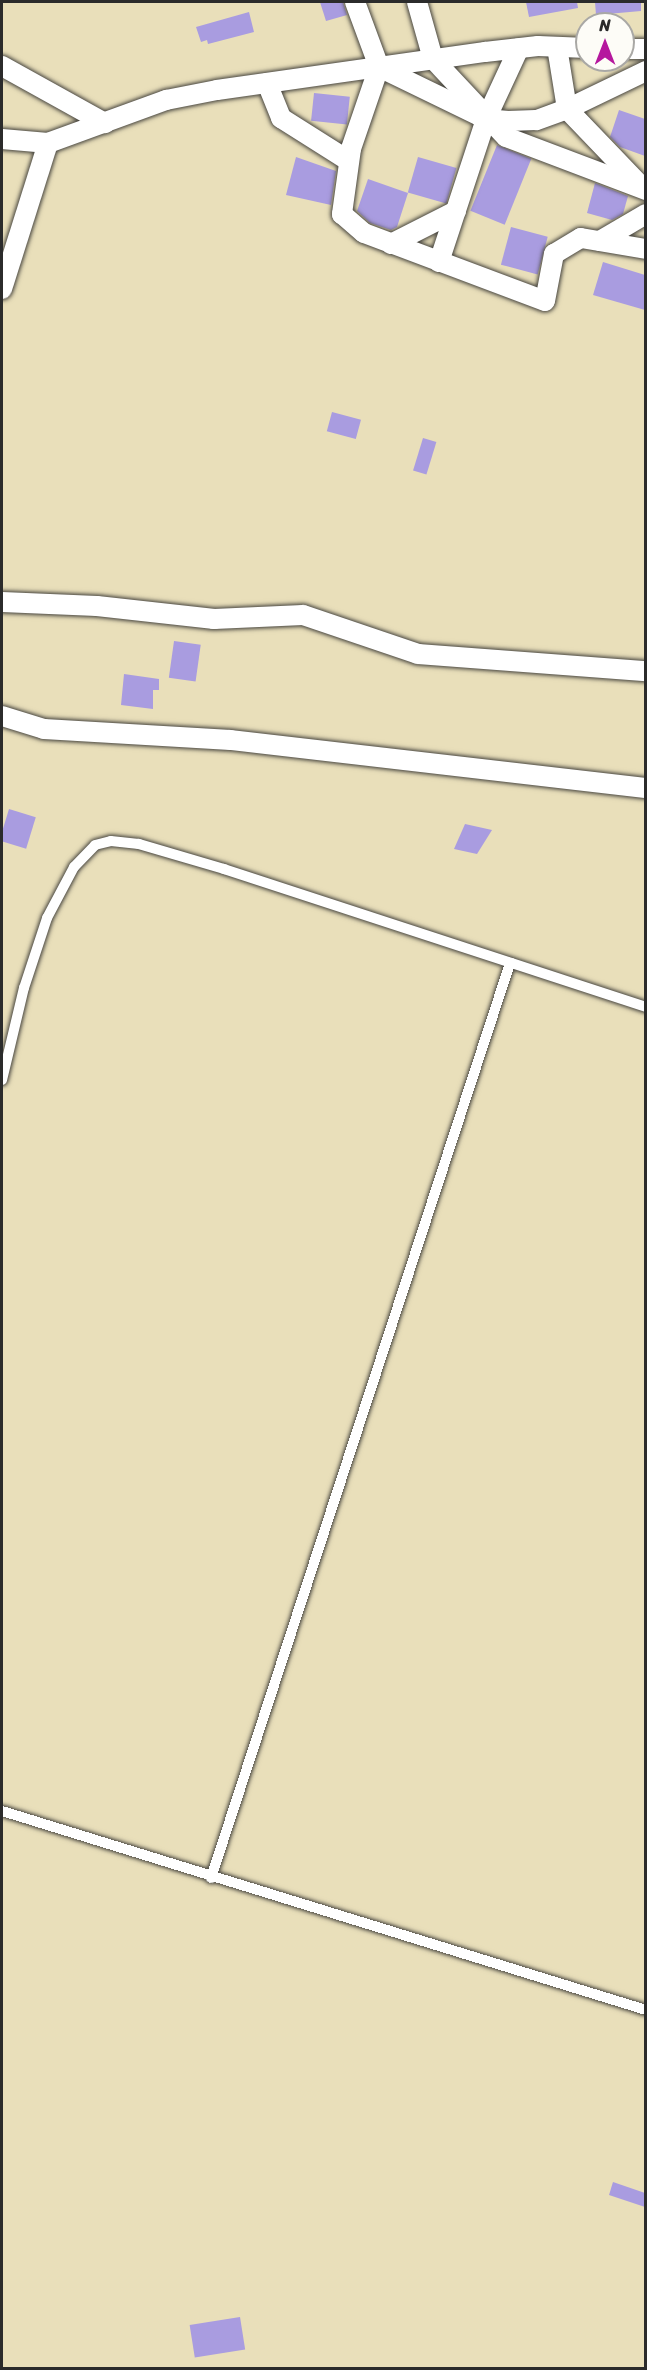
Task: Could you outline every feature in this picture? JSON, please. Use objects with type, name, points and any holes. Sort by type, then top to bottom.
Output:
[{"type":"street","points":[[355,2],[379,67],[349,161],[342,214],[364,233],[545,301],[554,254],[581,238],[645,249]]},
{"type":"street","points":[[417,2],[433,59],[506,138],[532,150],[644,189]]},
{"type":"street","points":[[557,47],[567,109],[644,189]]},
{"type":"street","points":[[439,262],[486,119],[519,48]]},
{"type":"street","points":[[2,139],[48,143],[166,100],[267,83],[519,48],[575,48]]},
{"type":"street","points":[[2,66],[105,123]]},
{"type":"street","points":[[379,67],[486,119],[536,120],[567,109],[645,71]]},
{"type":"street","points":[[267,83],[281,118],[349,161]]},
{"type":"street","points":[[2,289],[48,143]]},
{"type":"street","points":[[391,244],[456,211]]},
{"type":"street","points":[[600,241],[645,214]]},
{"type":"street","points":[[2,602],[97,606],[214,620],[303,615],[418,654],[645,671]]},
{"type":"street","points":[[2,716],[44,729],[231,740],[645,788]]},
{"type":"lane","points":[[2,1080],[24,988],[47,918],[74,867],[95,845],[111,841],[139,843],[645,1007]]},
{"type":"lane","points":[[211,1878],[510,963]]},
{"type":"lane","points":[[2,1811],[211,1878],[645,2010]]},
{"type":"building","points":[[320,2],[343,2],[347,15],[326,21]]},
{"type":"building","points":[[526,2],[577,2],[578,8],[529,17]]},
{"type":"building","points":[[595,2],[641,2],[641,11],[596,12]]},
{"type":"building","points":[[249,12],[254,32],[208,44],[207,40],[201,42],[196,27]]},
{"type":"building","points":[[314,93],[350,97],[347,125],[311,121]]},
{"type":"building","points":[[619,110],[645,119],[645,156],[620,147],[610,137]]},
{"type":"building","points":[[497,145],[531,159],[505,225],[470,211]]},
{"type":"building","points":[[296,157],[336,171],[331,205],[286,195]]},
{"type":"building","points":[[418,157],[456,168],[446,204],[408,193]]},
{"type":"building","points":[[368,179],[408,193],[397,227],[391,230],[370,223],[357,211]]},
{"type":"building","points":[[595,183],[628,196],[623,214],[612,220],[587,213]]},
{"type":"building","points":[[511,227],[548,237],[538,275],[501,265]]},
{"type":"building","points":[[603,262],[645,275],[645,310],[593,295]]},
{"type":"building","points":[[332,412],[361,420],[356,439],[327,431]]},
{"type":"building","points":[[423,438],[436,442],[426,475],[413,471]]},
{"type":"building","points":[[174,641],[201,645],[196,681],[169,678]]},
{"type":"building","points":[[124,674],[159,679],[159,690],[153,690],[153,709],[121,705]]},
{"type":"building","points":[[9,809],[36,817],[26,849],[2,841],[2,832]]},
{"type":"building","points":[[465,824],[492,830],[477,854],[454,849]]},
{"type":"building","points":[[613,2182],[645,2193],[645,2207],[609,2195]]},
{"type":"building","points":[[240,2317],[245,2350],[195,2358],[190,2325]]}]
